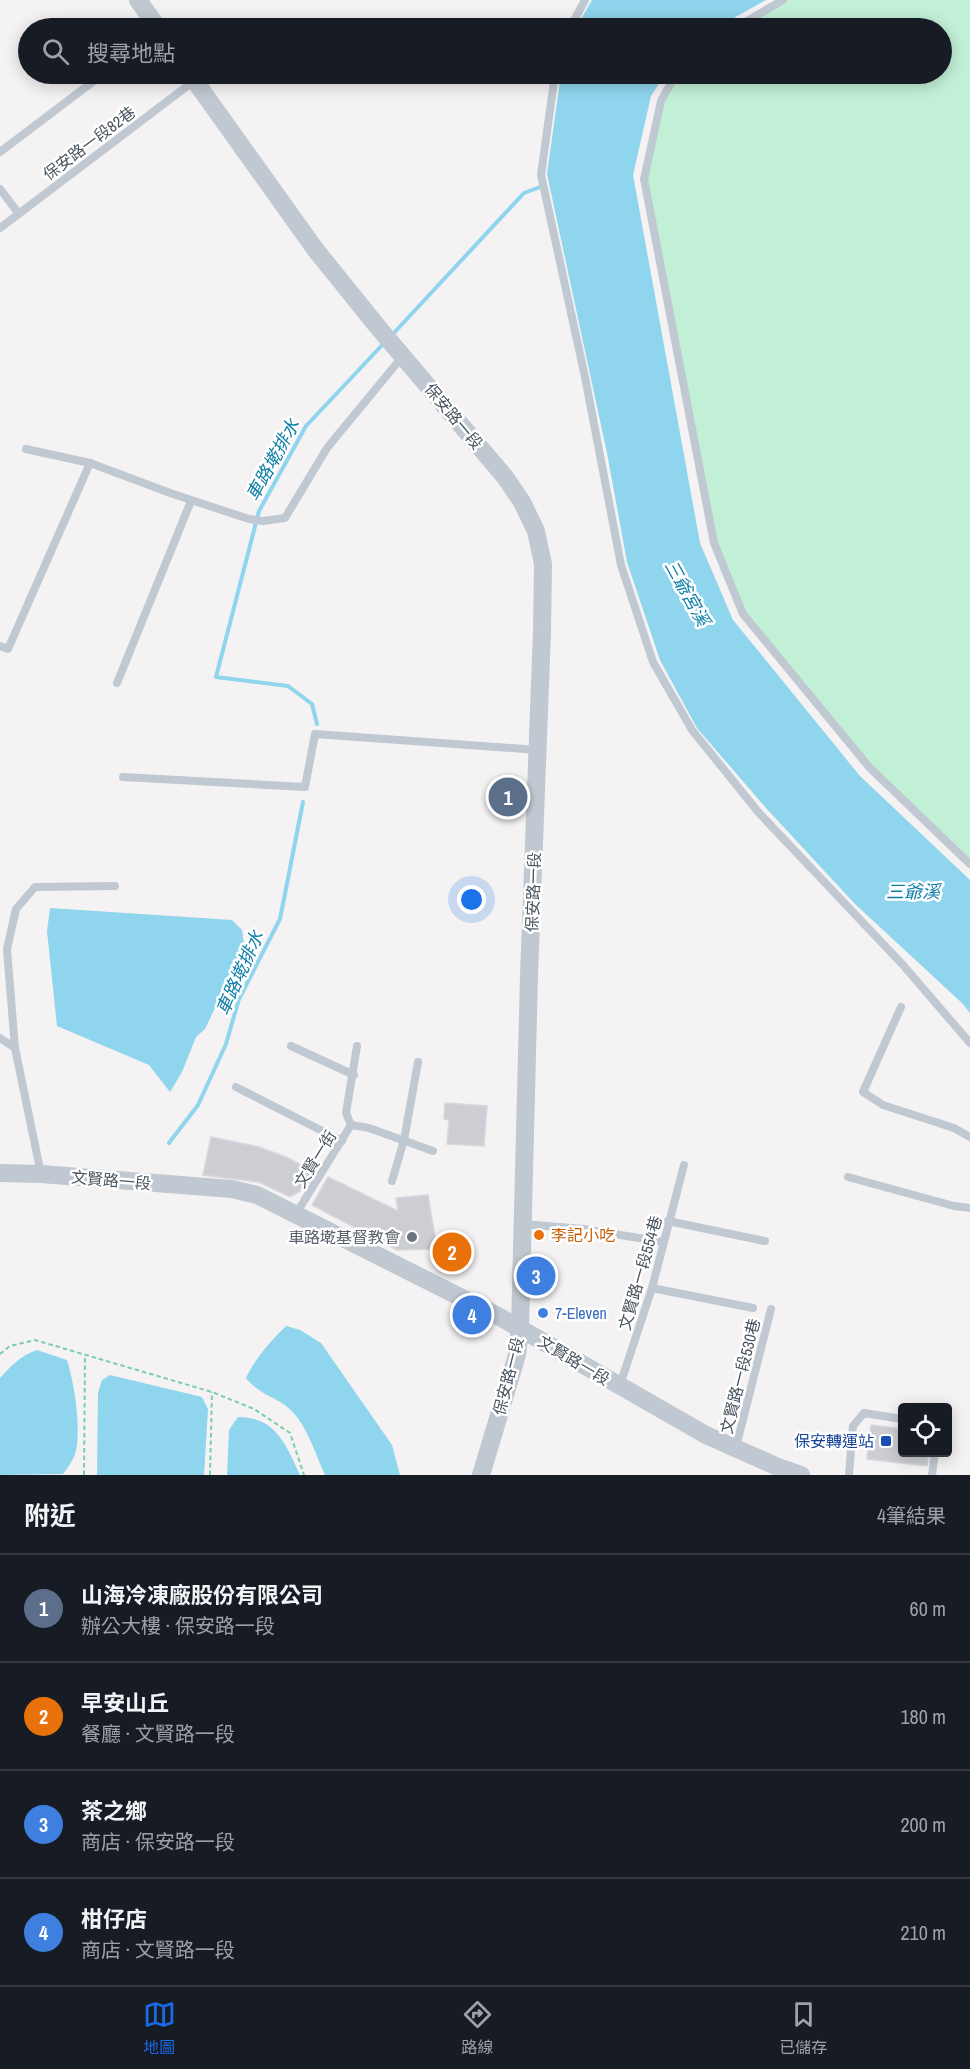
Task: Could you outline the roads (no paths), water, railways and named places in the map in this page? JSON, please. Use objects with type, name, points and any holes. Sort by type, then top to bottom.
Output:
[{"type":"street","points":[[138,0],[151,18]]},
{"type":"street","name":"保安路一段","points":[[198,84],[315,249],[505,477],[522,501],[536,531],[544,575],[529,975],[520,1329],[516,1355],[481,1475]]},
{"type":"street","name":"文賢路一段","points":[[0,1173],[232,1189],[257,1195],[520,1329],[706,1435],[801,1475]]},
{"type":"lane","points":[[575,18],[585,0]]},
{"type":"lane","points":[[752,18],[783,0]]},
{"type":"lane","points":[[0,152],[90,84]]},
{"type":"lane","name":"保安路一段82巷","points":[[0,228],[184,84]]},
{"type":"lane","points":[[554,84],[542,175],[585,377],[621,566],[653,662],[692,730],[759,813],[903,965],[970,1042]]},
{"type":"lane","points":[[670,84],[660,101],[644,179],[714,543],[743,614],[869,767],[970,864]]},
{"type":"lane","points":[[0,189],[19,214]]},
{"type":"lane","points":[[26,449],[90,463],[191,501],[249,519],[263,521],[285,518],[327,448],[401,354]]},
{"type":"lane","points":[[0,646],[8,649],[90,463]]},
{"type":"lane","points":[[117,683],[191,501]]},
{"type":"lane","points":[[123,777],[305,787],[315,734],[539,750]]},
{"type":"lane","points":[[40,1174],[15,1048],[7,949],[16,909],[35,887],[115,886]]},
{"type":"lane","points":[[901,1008],[863,1092],[883,1105],[954,1128],[970,1137]]},
{"type":"lane","points":[[0,1038],[15,1048]]},
{"type":"lane","points":[[291,1046],[354,1075]]},
{"type":"lane","name":"文賢一街","points":[[296,1214],[351,1125],[346,1113],[357,1046]]},
{"type":"lane","points":[[392,1181],[404,1140],[418,1062]]},
{"type":"lane","points":[[236,1087],[342,1141]]},
{"type":"lane","points":[[351,1125],[369,1128],[434,1151]]},
{"type":"lane","name":"文賢路一段554巷","points":[[619,1387],[652,1288],[684,1166]]},
{"type":"lane","points":[[848,1177],[954,1206],[970,1208]]},
{"type":"lane","points":[[668,1221],[765,1241]]},
{"type":"lane","points":[[523,1224],[584,1230],[663,1242]]},
{"type":"lane","points":[[652,1288],[753,1308]]},
{"type":"lane","name":"文賢路一段530巷","points":[[736,1449],[771,1309]]},
{"type":"lane","points":[[849,1475],[853,1426],[864,1413],[898,1418]]},
{"type":"lane","points":[[932,1475],[934,1457]]},
{"type":"water","points":[[592,0],[766,0],[734,18],[582,18]]},
{"type":"water","name":"三爺溪","points":[[560,84],[659,84],[651,96],[633,175],[700,543],[733,620],[860,776],[970,880],[970,1013],[855,904],[766,808],[697,728],[660,660],[627,562],[607,453],[547,174]]},
{"type":"water","points":[[50,908],[232,920],[242,930],[244,946],[205,1029],[196,1037],[182,1072],[170,1092],[149,1065],[57,1026],[47,931]]},
{"type":"water","points":[[286,1326],[300,1330],[321,1343],[392,1445],[400,1475],[325,1475],[299,1419],[285,1405],[260,1390],[246,1378],[264,1350]]},
{"type":"water","points":[[37,1350],[67,1360],[77,1413],[78,1435],[75,1452],[63,1474],[0,1475],[0,1378],[21,1358]]},
{"type":"water","points":[[110,1375],[202,1397],[208,1409],[204,1475],[97,1475],[98,1393],[102,1380]]},
{"type":"water","points":[[238,1417],[251,1418],[271,1427],[284,1443],[300,1475],[227,1475],[229,1430]]},
{"type":"waterway","name":"車路墘排水","points":[[392,335],[524,193],[540,187]]},
{"type":"waterway","name":"車路墘排水","points":[[317,724],[312,704],[288,686],[216,677],[259,511],[306,426],[385,342]]},
{"type":"waterway","name":"車路墘排水","points":[[169,1143],[198,1105],[226,1044],[239,999],[280,919],[303,802]]},
{"type":"place","name":"山海冷凍廠股份有限公司","points":[[508,797]]},
{"type":"place","name":"李記小吃","points":[[539,1235]]},
{"type":"place","name":"車路墘基督教會","points":[[412,1237]]},
{"type":"place","name":"早安山丘","points":[[452,1252]]},
{"type":"place","name":"茶之鄉","points":[[536,1276]]},
{"type":"place","name":"7-Eleven","points":[[543,1313]]},
{"type":"place","name":"柑仔店","points":[[472,1315]]},
{"type":"place","name":"保安轉運站","points":[[886,1441]]},
{"type":"water label","name":"三爺宮溪","points":[[687,593]]}]
